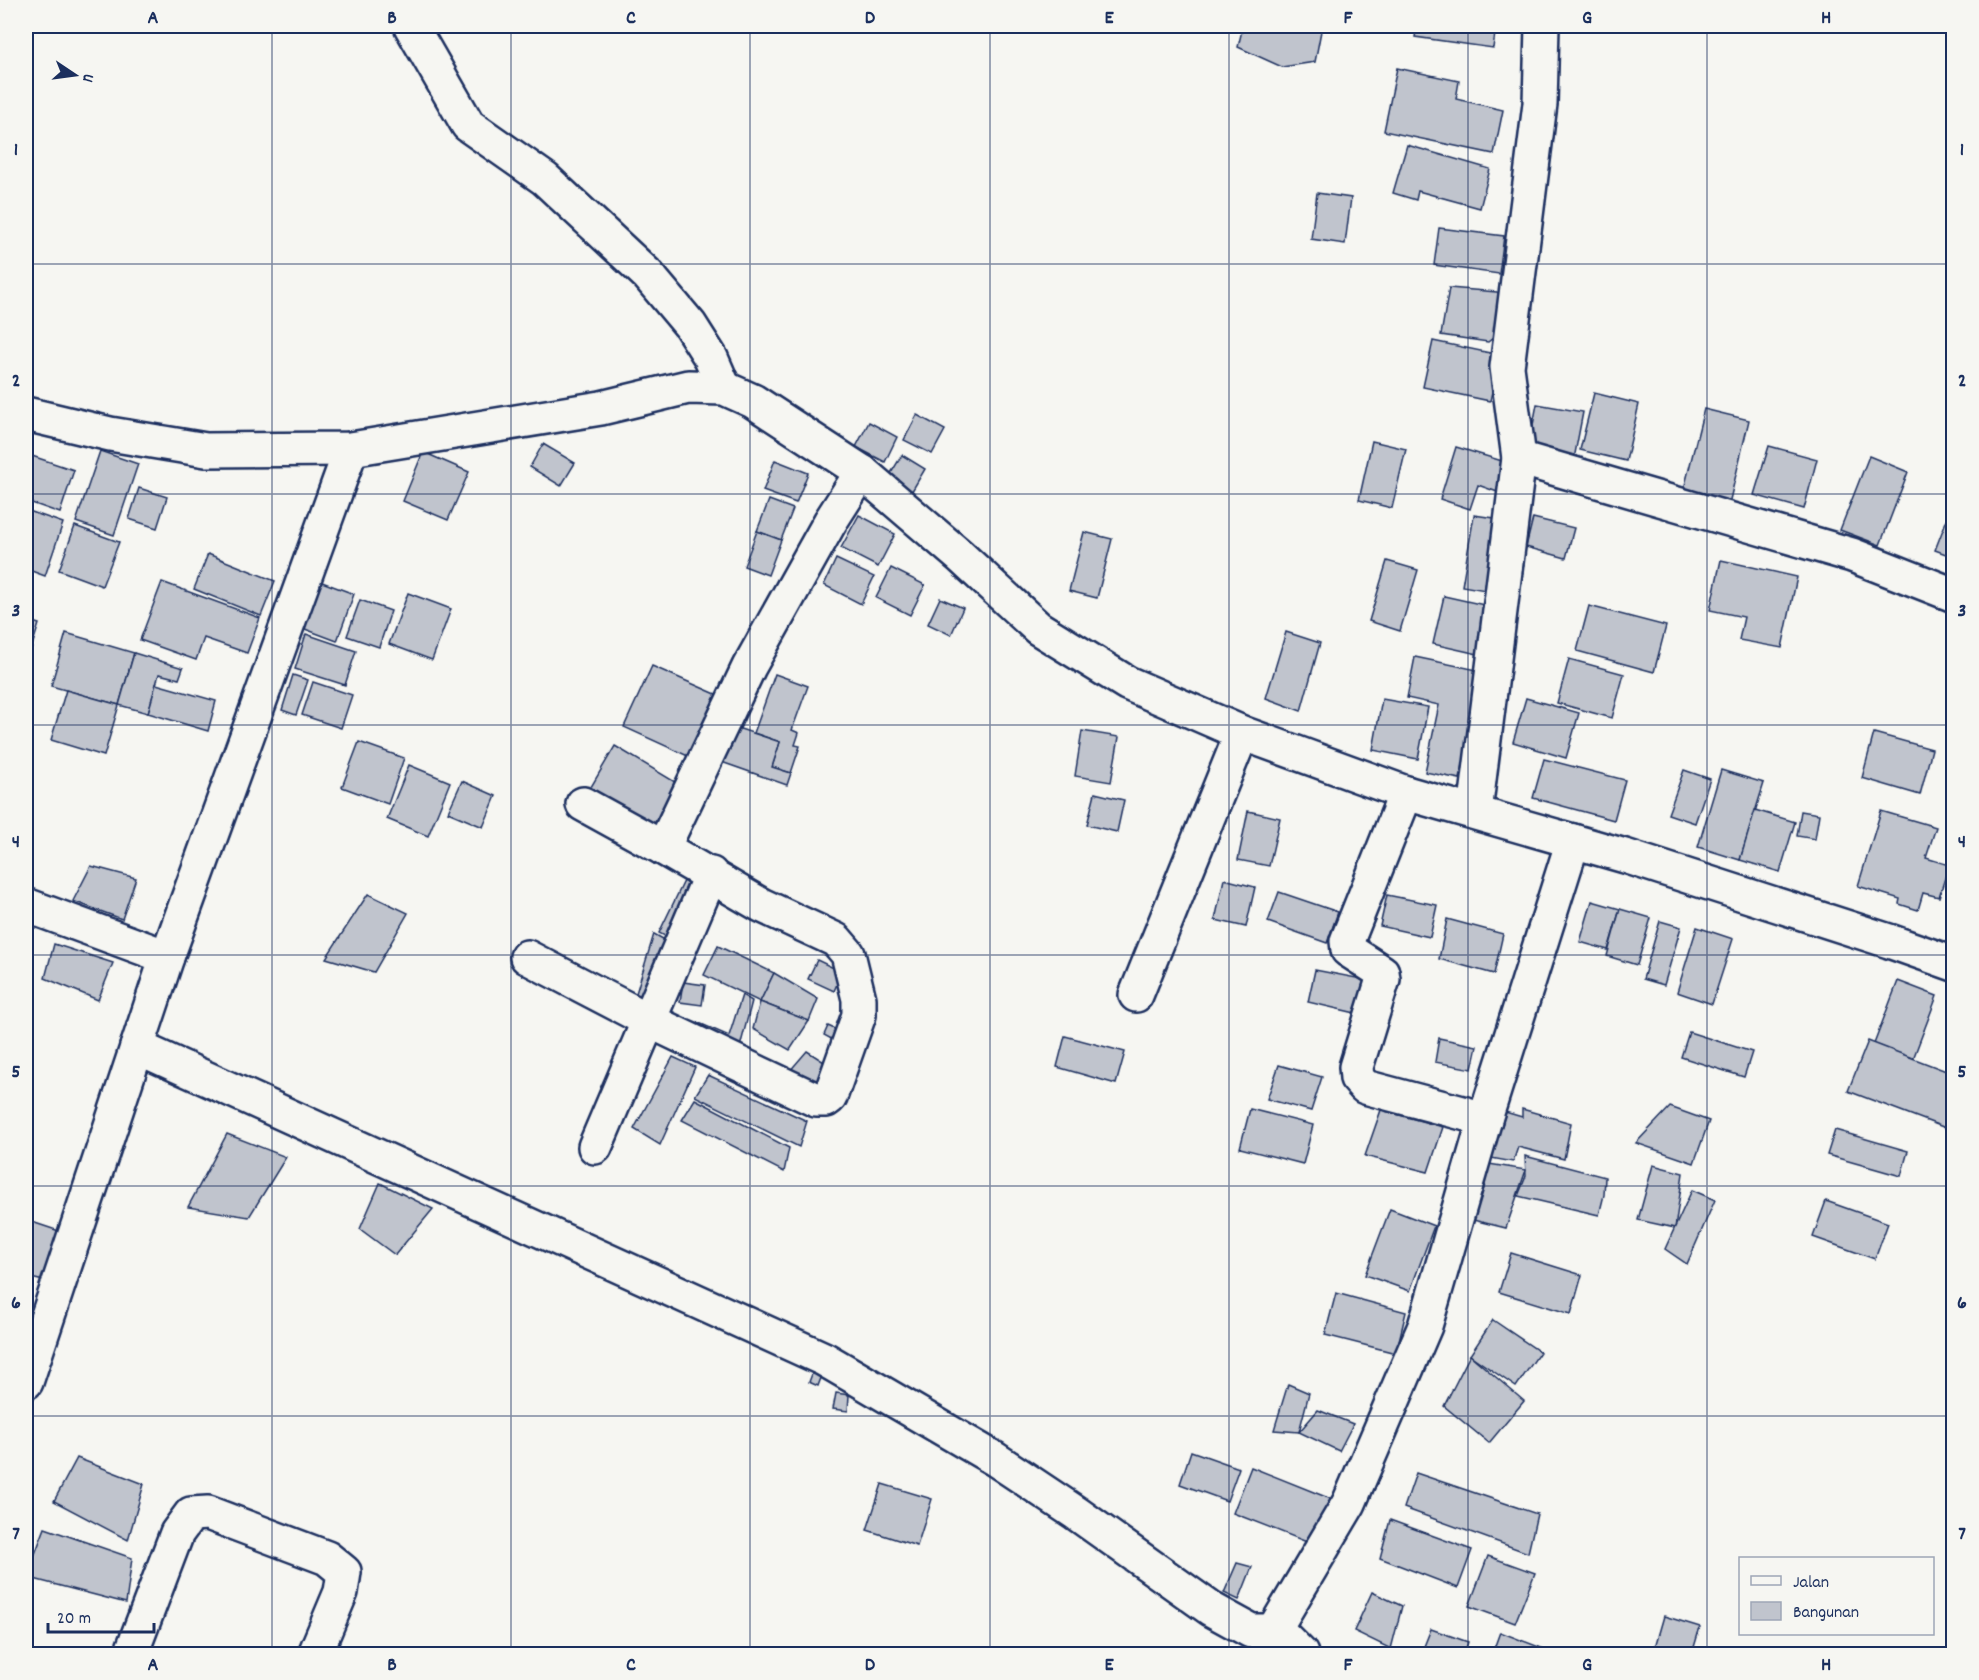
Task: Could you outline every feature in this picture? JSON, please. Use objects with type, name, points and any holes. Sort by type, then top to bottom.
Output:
[{"type":"street","points":[[411,26],[468,125],[545,179],[648,275],[690,325],[711,358],[724,388]]},
{"type":"street","points":[[1474,812],[1519,458],[1507,367],[1540,104],[1542,26]]},
{"type":"street","points":[[26,414],[110,434],[206,450],[351,448],[601,408],[687,387],[724,388],[753,401],[862,472],[960,556],[1038,628],[1127,683],[1242,733],[1406,793],[1573,841],[1878,937],[1953,964]]},
{"type":"street","points":[[26,1382],[37,1305],[137,1047],[167,957],[351,448]]},
{"type":"street","points":[[1519,458],[1852,555],[1953,596]]},
{"type":"street","points":[[663,848],[749,667],[830,522],[862,472]]},
{"type":"street","points":[[1136,995],[1242,733]]},
{"type":"street","points":[[1406,793],[1347,941],[1348,950],[1382,972],[1383,979],[1356,1067],[1357,1078],[1365,1087],[1485,1119]]},
{"type":"street","points":[[527,957],[648,1020],[816,1100],[826,1100],[833,1091],[859,1015],[859,999],[848,954],[836,940],[761,905],[711,874],[583,804]]},
{"type":"street","points":[[137,1047],[824,1359],[995,1459],[1076,1513],[1211,1609],[1251,1631],[1267,1631],[1275,1628],[1349,1503],[1425,1326],[1485,1119],[1573,841]]},
{"type":"street","points":[[595,1148],[711,874]]},
{"type":"street","points":[[26,905],[167,957]]},
{"type":"street","points":[[131,1654],[177,1533],[191,1514],[208,1513],[327,1558],[344,1572],[341,1592],[315,1654]]},
{"type":"street","points":[[1275,1628],[1301,1654]]},
{"type":"building","points":[[1243,26],[1322,26],[1315,62],[1282,67],[1238,47]]},
{"type":"building","points":[[1417,26],[1496,26],[1493,48],[1415,37]]},
{"type":"building","points":[[1397,68],[1459,81],[1456,99],[1503,110],[1494,154],[1384,131]]},
{"type":"building","points":[[1407,145],[1490,169],[1480,208],[1418,191],[1416,200],[1393,193]]},
{"type":"building","points":[[1317,193],[1351,198],[1345,244],[1311,239]]},
{"type":"building","points":[[1439,228],[1504,236],[1499,274],[1434,265]]},
{"type":"building","points":[[1449,288],[1497,292],[1511,303],[1505,328],[1488,342],[1441,335]]},
{"type":"building","points":[[1433,341],[1500,355],[1490,401],[1423,387]]},
{"type":"building","points":[[1594,393],[1639,404],[1626,461],[1580,450]]},
{"type":"building","points":[[1537,404],[1583,412],[1574,459],[1528,451]]},
{"type":"building","points":[[1704,409],[1749,420],[1729,504],[1683,493]]},
{"type":"building","points":[[917,415],[945,430],[932,454],[904,440]]},
{"type":"building","points":[[869,422],[897,437],[885,462],[856,447]]},
{"type":"building","points":[[1372,441],[1406,449],[1392,508],[1359,500]]},
{"type":"building","points":[[543,444],[575,463],[561,486],[530,467]]},
{"type":"building","points":[[1769,446],[1817,459],[1804,509],[1754,495]]},
{"type":"building","points":[[1456,447],[1512,464],[1503,494],[1478,485],[1470,509],[1440,499]]},
{"type":"building","points":[[100,451],[138,464],[114,535],[76,522]]},
{"type":"building","points":[[423,452],[469,472],[448,520],[403,501]]},
{"type":"building","points":[[26,454],[74,470],[60,513],[26,501]]},
{"type":"building","points":[[902,455],[925,469],[912,491],[888,478]]},
{"type":"building","points":[[1869,456],[1908,472],[1880,545],[1840,530]]},
{"type":"building","points":[[775,460],[808,473],[796,503],[763,491]]},
{"type":"building","points":[[139,488],[167,497],[157,528],[129,519]]},
{"type":"building","points":[[769,500],[793,509],[781,540],[757,531]]},
{"type":"building","points":[[1954,501],[1954,557],[1935,550]]},
{"type":"building","points":[[26,510],[63,523],[45,576],[26,569]]},
{"type":"building","points":[[859,515],[895,534],[878,567],[841,548]]},
{"type":"building","points":[[1474,515],[1508,520],[1497,592],[1462,586]]},
{"type":"building","points":[[1533,518],[1574,528],[1566,558],[1526,547]]},
{"type":"building","points":[[75,526],[119,542],[102,586],[59,570]]},
{"type":"building","points":[[757,531],[781,540],[768,575],[744,566]]},
{"type":"building","points":[[1084,532],[1112,539],[1097,598],[1069,591]]},
{"type":"building","points":[[208,554],[275,581],[261,616],[194,589]]},
{"type":"building","points":[[836,559],[874,577],[861,604],[824,585]]},
{"type":"building","points":[[1721,560],[1797,577],[1782,648],[1739,640],[1744,617],[1710,610]]},
{"type":"building","points":[[1387,561],[1418,570],[1400,631],[1369,621]]},
{"type":"building","points":[[891,568],[925,585],[910,615],[876,598]]},
{"type":"building","points":[[314,579],[354,594],[337,641],[297,626]]},
{"type":"building","points":[[162,582],[260,618],[247,653],[204,638],[196,660],[140,640]]},
{"type":"building","points":[[408,593],[451,609],[432,660],[389,644]]},
{"type":"building","points":[[1444,596],[1498,608],[1487,656],[1433,644]]},
{"type":"building","points":[[940,598],[963,608],[951,635],[928,624]]},
{"type":"building","points":[[360,600],[391,611],[379,647],[347,636]]},
{"type":"building","points":[[1589,606],[1666,626],[1654,672],[1577,651]]},
{"type":"building","points":[[26,620],[39,624],[26,665]]},
{"type":"building","points":[[1286,632],[1320,643],[1301,711],[1266,698]]},
{"type":"building","points":[[66,633],[134,653],[119,705],[51,686]]},
{"type":"building","points":[[306,634],[356,651],[345,685],[295,669]]},
{"type":"building","points":[[134,653],[183,668],[179,679],[159,674],[148,713],[119,705]]},
{"type":"building","points":[[1415,657],[1482,671],[1460,779],[1425,772],[1439,705],[1407,698]]},
{"type":"building","points":[[1569,659],[1624,674],[1612,718],[1557,703]]},
{"type":"building","points":[[652,666],[718,695],[690,757],[624,727]]},
{"type":"building","points":[[775,674],[808,686],[792,730],[799,733],[795,745],[800,746],[791,773],[772,767],[780,742],[754,733]]},
{"type":"building","points":[[293,675],[308,680],[296,715],[282,710]]},
{"type":"building","points":[[313,682],[352,695],[341,728],[302,715]]},
{"type":"building","points":[[156,684],[216,701],[208,731],[148,713]]},
{"type":"building","points":[[66,690],[119,705],[104,756],[51,740]]},
{"type":"building","points":[[1526,698],[1579,713],[1566,758],[1513,742]]},
{"type":"building","points":[[1382,699],[1428,707],[1418,759],[1373,750]]},
{"type":"building","points":[[725,724],[780,742],[772,767],[791,773],[787,785],[713,759]]},
{"type":"building","points":[[1082,731],[1119,737],[1111,782],[1075,776]]},
{"type":"building","points":[[1874,733],[1932,749],[1920,795],[1862,778]]},
{"type":"building","points":[[359,742],[404,758],[388,804],[342,787]]},
{"type":"building","points":[[615,746],[680,785],[646,842],[581,804]]},
{"type":"building","points":[[1544,759],[1625,780],[1614,820],[1533,798]]},
{"type":"building","points":[[409,765],[450,782],[428,836],[387,819]]},
{"type":"building","points":[[1684,770],[1710,779],[1695,823],[1668,814]]},
{"type":"building","points":[[1721,770],[1764,783],[1740,860],[1698,847]]},
{"type":"building","points":[[462,781],[496,796],[483,827],[448,812]]},
{"type":"building","points":[[1095,793],[1124,800],[1117,832],[1087,825]]},
{"type":"building","points":[[1755,810],[1795,822],[1780,872],[1740,860]]},
{"type":"building","points":[[1248,811],[1280,818],[1269,866],[1238,860]]},
{"type":"building","points":[[1801,811],[1819,814],[1815,839],[1797,836]]},
{"type":"building","points":[[1881,811],[1936,827],[1926,858],[1949,865],[1939,897],[1923,893],[1918,910],[1899,904],[1900,899],[1858,886]]},
{"type":"building","points":[[91,866],[136,878],[122,919],[73,901]]},
{"type":"building","points":[[685,879],[701,887],[675,941],[659,933]]},
{"type":"building","points":[[1224,879],[1255,887],[1246,927],[1215,920]]},
{"type":"building","points":[[1279,892],[1338,912],[1327,943],[1268,922]]},
{"type":"building","points":[[368,894],[408,913],[374,972],[326,958]]},
{"type":"building","points":[[1387,895],[1437,905],[1430,937],[1380,926]]},
{"type":"building","points":[[1592,901],[1620,909],[1608,950],[1580,942]]},
{"type":"building","points":[[1620,909],[1651,918],[1637,965],[1607,956]]},
{"type":"building","points":[[1447,919],[1503,934],[1494,974],[1439,959]]},
{"type":"building","points":[[1660,921],[1681,927],[1664,985],[1643,979]]},
{"type":"building","points":[[1697,927],[1733,939],[1712,1004],[1677,992]]},
{"type":"building","points":[[654,934],[672,944],[644,1003],[634,1000]]},
{"type":"building","points":[[54,944],[113,963],[98,1000],[45,978]]},
{"type":"building","points":[[718,946],[774,973],[760,1002],[704,975]]},
{"type":"building","points":[[817,960],[842,972],[834,991],[808,979]]},
{"type":"building","points":[[1315,970],[1372,981],[1364,1015],[1308,1002]]},
{"type":"building","points":[[774,973],[818,999],[809,1021],[760,1002]]},
{"type":"building","points":[[1898,981],[1937,996],[1913,1059],[1874,1044]]},
{"type":"building","points":[[683,982],[705,985],[702,1005],[680,1002]]},
{"type":"building","points":[[742,995],[752,1001],[739,1051],[675,1022],[690,1019],[729,1036]]},
{"type":"building","points":[[760,1002],[809,1021],[790,1050],[753,1029]]},
{"type":"building","points":[[828,1026],[839,1031],[837,1042],[824,1035]]},
{"type":"building","points":[[1689,1032],[1752,1052],[1744,1077],[1681,1057]]},
{"type":"building","points":[[1065,1036],[1125,1052],[1116,1084],[1057,1067]]},
{"type":"building","points":[[1439,1038],[1477,1046],[1472,1069],[1435,1062]]},
{"type":"building","points":[[1868,1041],[1954,1074],[1954,1125],[1951,1130],[1848,1091]]},
{"type":"building","points":[[807,1051],[835,1069],[820,1092],[788,1073]]},
{"type":"building","points":[[673,1057],[695,1067],[660,1145],[634,1129]]},
{"type":"building","points":[[1279,1065],[1322,1077],[1311,1111],[1267,1099]]},
{"type":"building","points":[[708,1075],[807,1121],[799,1147],[695,1096]]},
{"type":"building","points":[[695,1099],[789,1148],[784,1172],[682,1120]]},
{"type":"building","points":[[1670,1107],[1709,1121],[1694,1163],[1636,1143]]},
{"type":"building","points":[[1250,1109],[1313,1125],[1303,1164],[1240,1148]]},
{"type":"building","points":[[1495,1109],[1522,1117],[1522,1109],[1571,1123],[1564,1159],[1518,1147],[1513,1162],[1480,1156]]},
{"type":"building","points":[[1381,1110],[1443,1127],[1428,1172],[1365,1156]]},
{"type":"building","points":[[1835,1130],[1908,1151],[1901,1176],[1827,1155]]},
{"type":"building","points":[[227,1134],[286,1157],[249,1217],[188,1207]]},
{"type":"building","points":[[1525,1156],[1605,1177],[1604,1195],[1599,1215],[1518,1196],[1526,1176]]},
{"type":"building","points":[[1489,1164],[1526,1170],[1506,1228],[1473,1220]]},
{"type":"building","points":[[1653,1165],[1683,1173],[1675,1228],[1638,1220]]},
{"type":"building","points":[[380,1183],[433,1209],[395,1255],[360,1229]]},
{"type":"building","points":[[1692,1190],[1715,1200],[1687,1264],[1665,1249]]},
{"type":"building","points":[[1826,1201],[1888,1223],[1875,1259],[1813,1237]]},
{"type":"building","points":[[1390,1209],[1434,1226],[1410,1291],[1365,1275]]},
{"type":"building","points":[[26,1220],[59,1231],[44,1281],[26,1277]]},
{"type":"building","points":[[1511,1253],[1582,1275],[1571,1314],[1499,1292]]},
{"type":"building","points":[[1336,1293],[1406,1312],[1396,1353],[1325,1335]]},
{"type":"building","points":[[1493,1320],[1540,1352],[1516,1387],[1470,1355]]},
{"type":"building","points":[[1470,1355],[1524,1401],[1489,1443],[1444,1406]]},
{"type":"building","points":[[818,1358],[827,1362],[818,1386],[809,1382]]},
{"type":"building","points":[[1288,1384],[1309,1393],[1299,1432],[1274,1430]]},
{"type":"building","points":[[836,1393],[849,1395],[848,1411],[833,1409]]},
{"type":"building","points":[[1318,1410],[1353,1424],[1339,1451],[1299,1432]]},
{"type":"building","points":[[1191,1451],[1239,1468],[1227,1501],[1180,1484]]},
{"type":"building","points":[[77,1458],[144,1484],[128,1540],[54,1501]]},
{"type":"building","points":[[1251,1467],[1331,1499],[1312,1544],[1233,1513]]},
{"type":"building","points":[[1416,1473],[1537,1514],[1528,1553],[1404,1508]]},
{"type":"building","points":[[882,1484],[932,1499],[917,1546],[867,1530]]},
{"type":"building","points":[[1390,1520],[1472,1550],[1458,1588],[1380,1558]]},
{"type":"building","points":[[45,1528],[132,1558],[126,1603],[26,1577]]},
{"type":"building","points":[[1488,1556],[1535,1573],[1515,1623],[1469,1606]]},
{"type":"building","points":[[1237,1563],[1252,1567],[1239,1600],[1224,1593]]},
{"type":"building","points":[[1372,1592],[1402,1606],[1391,1649],[1354,1631]]},
{"type":"building","points":[[1664,1616],[1700,1627],[1692,1654],[1653,1654]]},
{"type":"building","points":[[1431,1629],[1468,1642],[1464,1654],[1421,1654]]},
{"type":"building","points":[[1500,1632],[1544,1649],[1542,1654],[1492,1654]]}]
